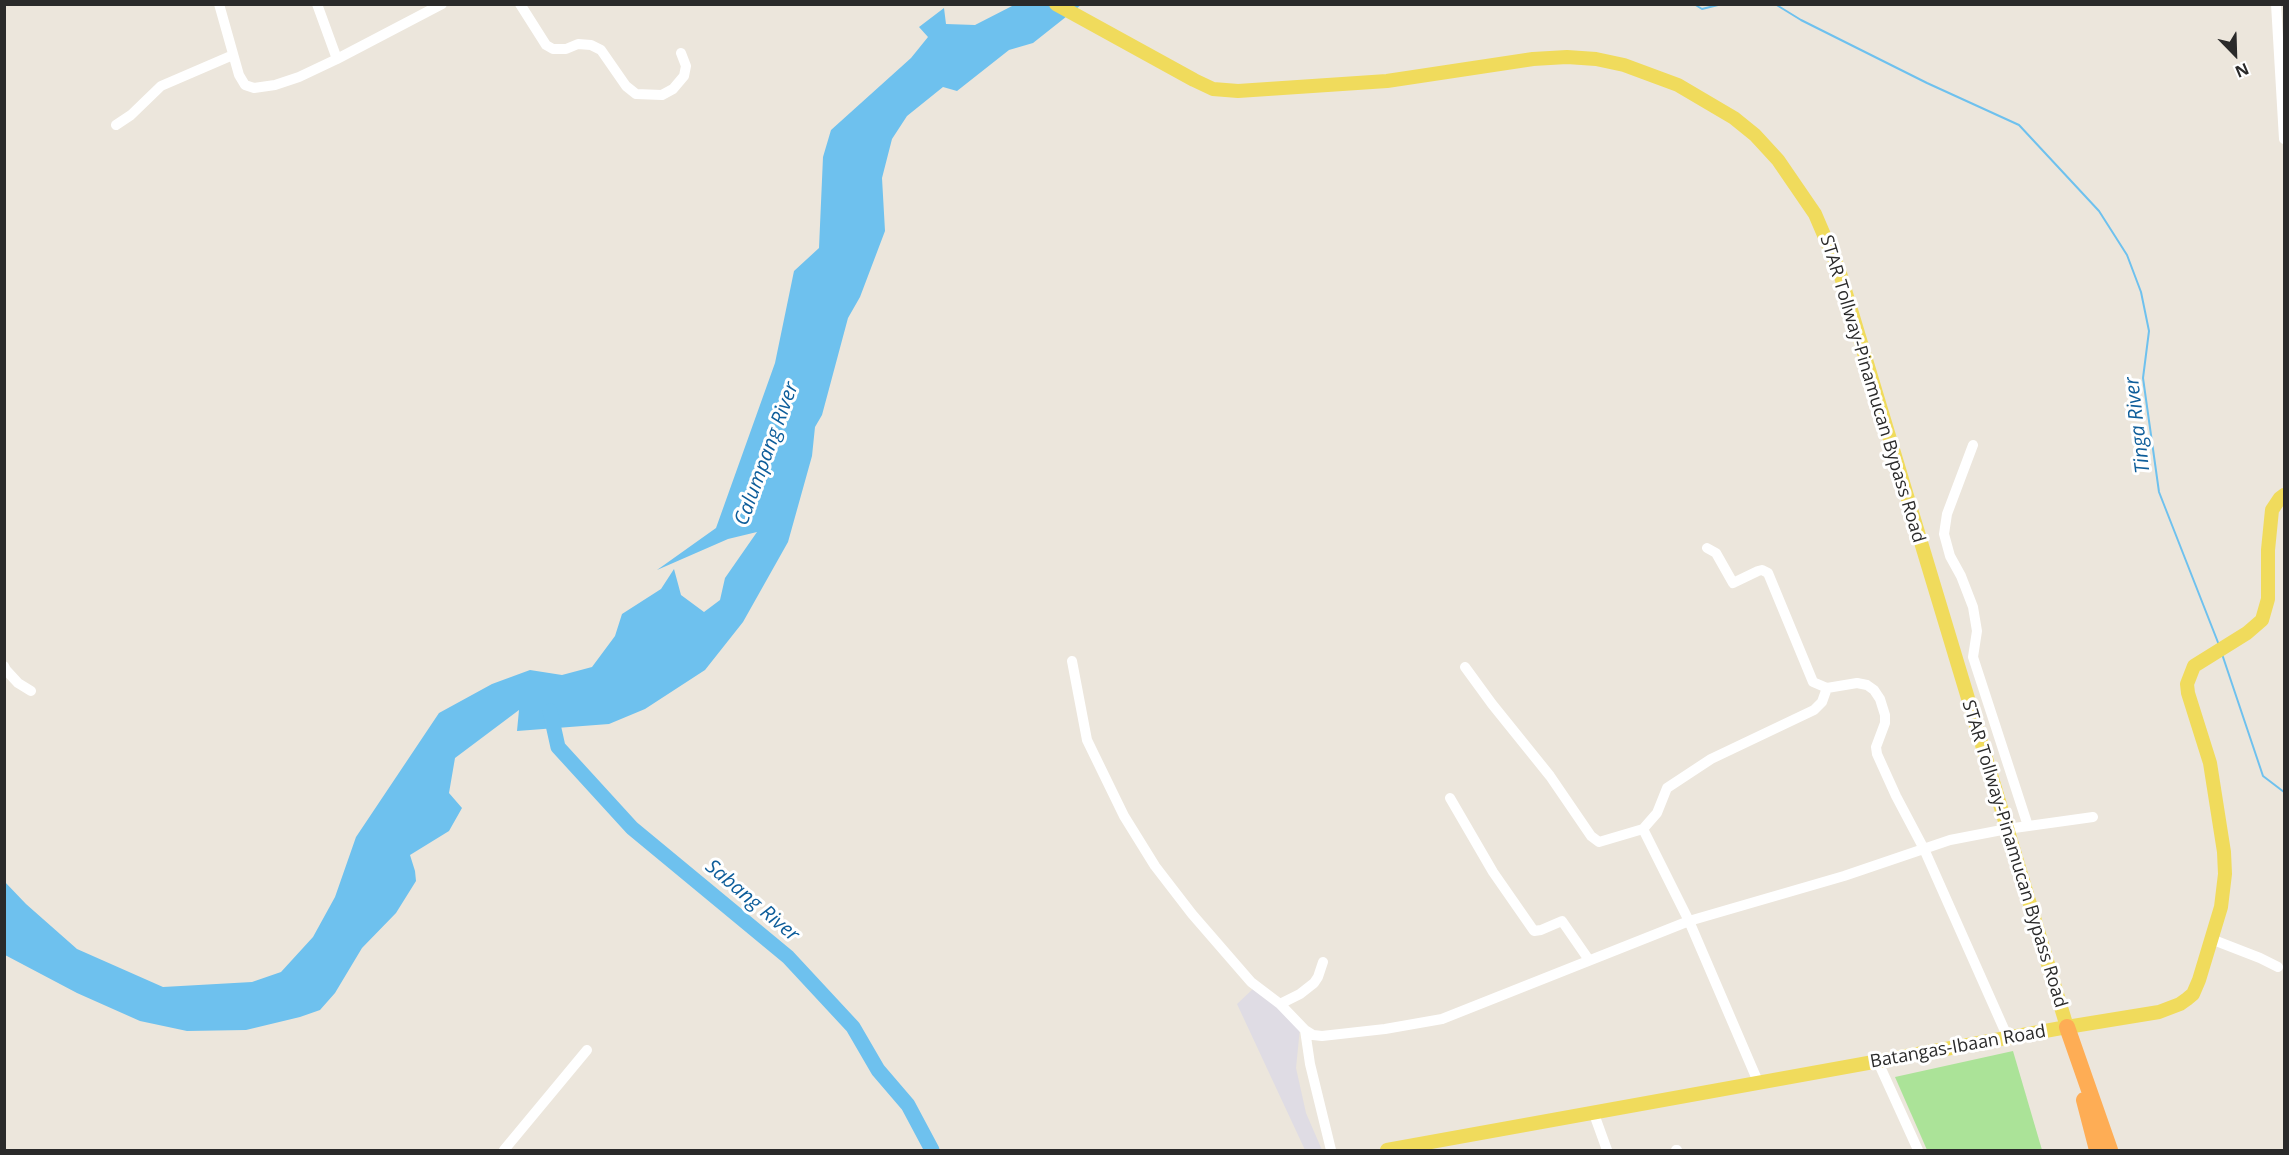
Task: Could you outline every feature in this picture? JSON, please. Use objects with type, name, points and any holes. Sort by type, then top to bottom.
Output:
[{"type":"highway","points":[[2067,1027],[2097,1150]]},
{"type":"highway","points":[[2067,1027],[2110,1150]]},
{"type":"main road","name":"STAR Tollway-Pinamucan Bypass Road","points":[[1056,4],[1213,89],[1238,91],[1387,81],[1533,59],[1567,57],[1596,59],[1634,68],[1678,85],[1734,118],[1755,135],[1778,160],[1815,214],[1839,270],[2067,1027]]},
{"type":"main road","name":"Batangas-Ibaan Road","points":[[1387,1150],[2159,1012],[2180,1004],[2197,988],[2224,892],[2224,852],[2210,763],[2187,684],[2194,666],[2255,627],[2262,620],[2268,599],[2268,550],[2272,510],[2284,495]]},
{"type":"street","points":[[219,4],[238,75],[245,85],[254,88],[275,85],[299,77],[442,4]]},
{"type":"street","points":[[317,4],[337,59]]},
{"type":"street","points":[[520,4],[546,45],[553,49],[566,49],[578,44],[591,45],[601,50],[626,86],[636,94],[662,95],[673,89],[684,76],[686,66],[681,53]]},
{"type":"street","points":[[2276,4],[2284,139]]},
{"type":"street","points":[[116,125],[131,115],[162,86],[233,55]]},
{"type":"street","points":[[1973,445],[1947,514],[1944,534],[1950,556],[1961,576],[1972,607],[1977,631],[1972,657],[2028,826]]},
{"type":"street","points":[[1707,548],[1716,553],[1733,584],[1758,571],[1768,573],[1813,682],[1827,688],[1857,683],[1867,685],[1880,699],[1885,723],[1876,747],[1877,754],[1924,849],[2008,1038]]},
{"type":"street","points":[[1072,661],[1087,740],[1130,826],[1170,888],[1251,982],[1280,1004],[1305,1030],[1313,1035],[1385,1029],[1442,1019],[1689,921],[1844,876],[1950,840],[2007,829],[2093,818]]},
{"type":"street","points":[[4,666],[18,683],[31,691]]},
{"type":"street","points":[[1465,667],[1491,704],[1550,776],[1585,829],[1599,842],[1643,829],[1657,813],[1667,788],[1712,759],[1814,710],[1822,702],[1827,688]]},
{"type":"street","points":[[1450,798],[1499,881],[1534,931],[1562,921],[1589,960]]},
{"type":"street","points":[[1643,829],[1689,921],[1759,1084]]},
{"type":"street","points":[[2211,939],[2278,967]]},
{"type":"street","points":[[1280,1004],[1300,994],[1314,983],[1323,962]]},
{"type":"street","points":[[1305,1030],[1310,1064],[1331,1150]]},
{"type":"street","points":[[504,1150],[587,1050]]},
{"type":"street","points":[[1878,1062],[1918,1150]]},
{"type":"street","points":[[1594,1114],[1607,1150]]},
{"type":"shaded area","points":[[1255,987],[1300,1028],[1296,1068],[1306,1113],[1322,1150],[1305,1150],[1237,1004]]},
{"type":"green space","points":[[2013,1051],[2042,1150],[1927,1150],[1895,1077]]},
{"type":"water","name":"Calumpang River","points":[[1014,5],[1081,5],[1033,43],[1009,50],[957,91],[943,87],[907,116],[892,139],[882,178],[885,231],[860,297],[848,318],[822,415],[815,427],[812,456],[788,542],[743,622],[705,670],[645,709],[609,724],[517,731],[519,710],[455,758],[449,793],[462,808],[449,831],[410,855],[416,881],[396,913],[362,948],[335,993],[320,1010],[246,1030],[187,1031],[140,1021],[77,993],[5,955],[4,881],[26,904],[77,949],[163,987],[252,982],[281,972],[313,937],[335,897],[356,837],[439,713],[492,684],[530,670],[562,675],[592,667],[615,636],[622,614],[661,589],[674,569],[681,595],[704,612],[720,600],[725,578],[757,532],[728,539],[657,570],[716,528],[775,363],[794,271],[819,248],[823,157],[831,130],[911,58],[928,37],[919,27],[944,8],[946,24],[975,25]]},
{"type":"waterway","name":"Tinga River","points":[[1694,4],[1702,9],[1722,4]]},
{"type":"waterway","name":"Tinga River","points":[[1775,4],[1801,20],[1927,83],[2019,125],[2099,211],[2127,255],[2141,292],[2149,331],[2143,378],[2159,492],[2219,645]]},
{"type":"waterway","name":"Tinga River","points":[[2222,654],[2263,776],[2284,792]]},
{"type":"waterway","name":"Sabang River","points":[[550,711],[558,747],[632,828],[788,957],[853,1027],[878,1070],[908,1105],[932,1150]]}]
